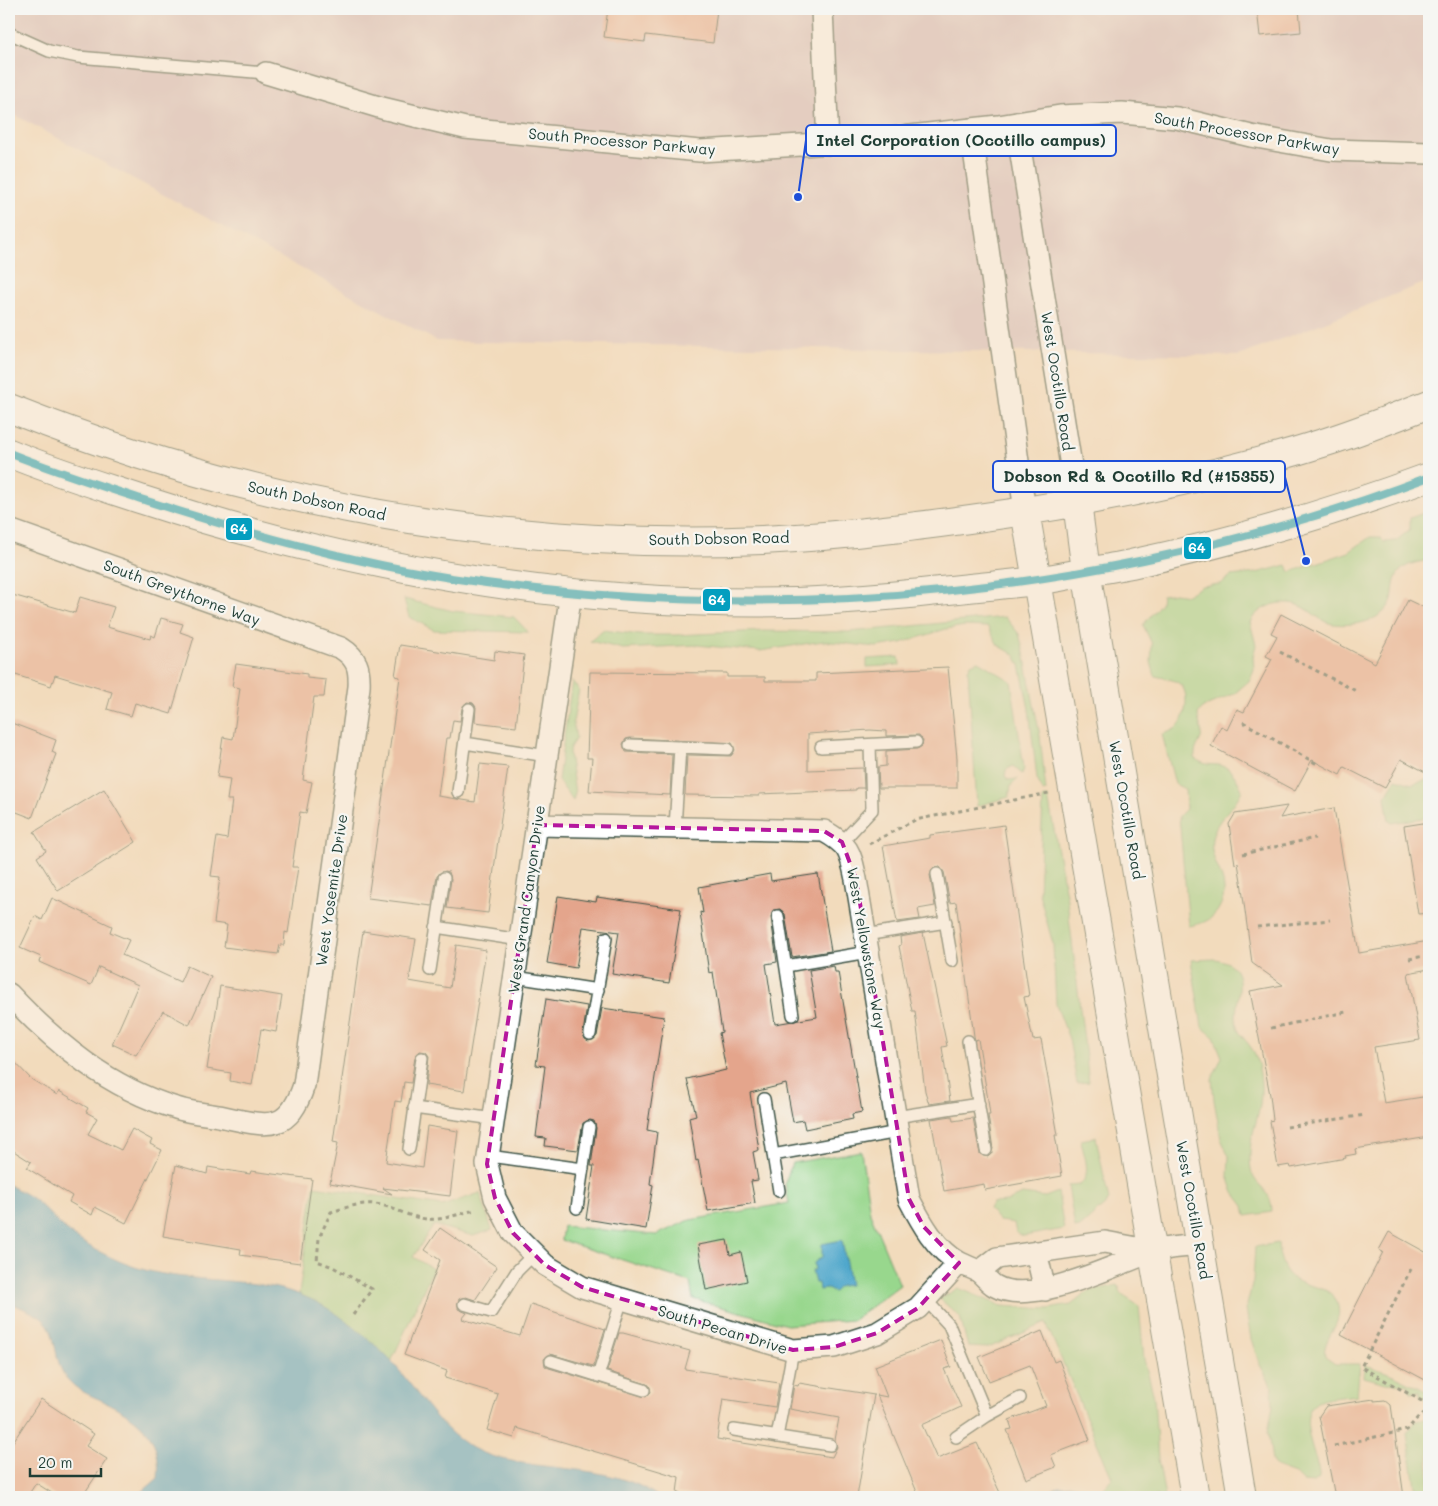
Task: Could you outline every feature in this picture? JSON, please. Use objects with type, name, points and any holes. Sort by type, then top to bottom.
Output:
[{"type":"main road","name":"South Dobson Road","points":[[9,408],[80,436],[253,488],[424,522],[596,538],[762,540],[935,524],[1077,503],[1159,486],[1298,450],[1326,442],[1429,404]]},
{"type":"main road","points":[[9,453],[200,518],[355,559],[450,578],[571,592],[708,601],[795,602],[877,598],[1038,581],[1130,564],[1293,523],[1375,498],[1429,477]]},
{"type":"main road","name":"West Ocotillo Road","points":[[1077,503],[1086,571],[1242,1497]]},
{"type":"main road","points":[[1025,511],[1195,1497]]},
{"type":"street","points":[[822,9],[828,144]]},
{"type":"street","name":"South Processor Parkway","points":[[266,73],[382,108],[465,128],[700,151],[828,144],[971,129],[1060,116],[1122,113],[1177,118],[1251,136],[1331,150],[1429,153]]},
{"type":"street","name":"West Ocotillo Road","points":[[1016,122],[1077,503]]},
{"type":"street","points":[[971,129],[1025,511]]},
{"type":"street","name":"South Greythorne Way","points":[[9,530],[341,648],[353,656]]},
{"type":"street","name":"West Grand Canyon Drive","points":[[498,1204],[487,1164],[571,592]]},
{"type":"street","name":"West Yosemite Drive","points":[[9,994],[39,1026],[81,1061],[122,1086],[176,1108],[263,1125],[285,1120],[298,1104],[304,1085],[359,687],[360,671],[353,656]]},
{"type":"street","points":[[537,825],[824,831],[842,842]]},
{"type":"street","name":"West Yellowstone Way","points":[[842,842],[851,856],[909,1199],[924,1227],[942,1248],[959,1263],[979,1272]]},
{"type":"street","name":"South Pecan Drive","points":[[498,1204],[513,1233],[545,1265],[582,1286],[794,1350],[834,1347],[877,1333],[918,1308],[959,1263]]},
{"type":"street","points":[[1153,1251],[1105,1242],[997,1258],[979,1272],[996,1286],[1020,1292],[1045,1290],[1115,1267],[1153,1251],[1200,1245]]},
{"type":"street","points":[[1036,1252],[1045,1290]]},
{"type":"lane","points":[[9,33],[50,52],[266,73]]},
{"type":"lane","points":[[458,792],[469,709]]},
{"type":"lane","points":[[821,746],[916,742]]},
{"type":"lane","points":[[464,743],[547,756]]},
{"type":"lane","points":[[630,745],[728,749]]},
{"type":"lane","points":[[842,842],[872,810],[870,745]]},
{"type":"lane","points":[[675,828],[680,747]]},
{"type":"lane","points":[[937,874],[952,961]]},
{"type":"lane","points":[[430,970],[444,878]]},
{"type":"lane","points":[[778,916],[794,1015]]},
{"type":"lane","points":[[786,966],[946,922]]},
{"type":"lane","points":[[436,927],[520,940]]},
{"type":"lane","points":[[590,1034],[606,938]]},
{"type":"lane","points":[[515,976],[598,990]]},
{"type":"lane","points":[[968,1042],[986,1150]]},
{"type":"lane","points":[[409,1149],[422,1058]]},
{"type":"lane","points":[[764,1099],[779,1191]]},
{"type":"lane","points":[[773,1156],[979,1104]]},
{"type":"lane","points":[[414,1108],[494,1119]]},
{"type":"lane","points":[[577,1208],[589,1127]]},
{"type":"lane","points":[[489,1156],[583,1169]]},
{"type":"lane","points":[[464,1304],[490,1312],[517,1271],[534,1254]]},
{"type":"lane","points":[[598,1376],[622,1299]]},
{"type":"lane","points":[[926,1300],[949,1325],[987,1416]]},
{"type":"lane","points":[[777,1437],[794,1350]]},
{"type":"lane","points":[[551,1361],[644,1390]]},
{"type":"lane","points":[[956,1437],[987,1416],[1020,1398]]},
{"type":"lane","points":[[734,1430],[830,1445]]},
{"type":"path","points":[[1280,652],[1358,692]]},
{"type":"path","points":[[1243,722],[1319,764]]},
{"type":"path","points":[[865,846],[916,820],[1050,793]]},
{"type":"path","points":[[1243,854],[1315,838]]},
{"type":"path","points":[[1257,927],[1330,920]]},
{"type":"path","points":[[1409,959],[1429,955]]},
{"type":"path","points":[[1270,1028],[1346,1012]]},
{"type":"path","points":[[1424,1056],[1429,1055]]},
{"type":"path","points":[[1287,1126],[1365,1115]]},
{"type":"path","points":[[353,1316],[372,1289],[333,1267],[317,1261],[319,1238],[332,1212],[358,1204],[381,1205],[406,1215],[428,1219],[447,1218],[498,1204]]},
{"type":"path","points":[[1411,1270],[1361,1367],[1429,1405]]},
{"type":"path","points":[[1334,1446],[1407,1430],[1419,1416],[1429,1413]]},
{"type":"highlighted area","points":[[537,825],[824,831],[842,842],[856,879],[909,1199],[924,1227],[959,1263],[918,1308],[877,1333],[834,1347],[793,1350],[582,1287],[545,1265],[513,1233],[495,1198],[487,1164]]},
{"type":"shaded area","points":[[9,9],[1429,9],[1429,281],[1239,356],[437,341],[9,112]]},
{"type":"green space","points":[[1429,511],[1429,560],[1411,564],[1398,573],[1390,605],[1381,614],[1370,620],[1358,623],[1332,624],[1296,604],[1281,603],[1266,607],[1254,616],[1250,622],[1256,645],[1253,656],[1254,669],[1250,680],[1234,694],[1203,707],[1198,714],[1201,738],[1195,758],[1201,762],[1218,765],[1230,770],[1242,790],[1217,825],[1212,839],[1214,858],[1223,882],[1223,899],[1212,917],[1202,923],[1189,926],[1179,816],[1186,809],[1185,789],[1175,784],[1162,734],[1173,730],[1179,724],[1186,707],[1186,700],[1184,689],[1181,685],[1169,679],[1155,676],[1151,662],[1152,644],[1143,625],[1161,603],[1162,595],[1175,593],[1187,595],[1202,586],[1220,584],[1231,576],[1256,573],[1287,565],[1290,572],[1349,552],[1370,537],[1379,537],[1384,542],[1396,541],[1410,529],[1410,518]]},
{"type":"green space","points":[[404,599],[453,611],[514,617],[528,632],[434,630],[409,617]]},
{"type":"green space","points":[[1005,617],[1019,634],[1024,653],[1040,736],[1046,791],[1043,792],[1037,779],[1029,709],[1020,665],[1015,655],[998,645],[988,627],[965,626],[946,629],[901,643],[876,647],[823,641],[760,651],[697,645],[623,649],[590,641],[604,630],[640,635],[765,631],[849,632]]},
{"type":"green space","points":[[899,657],[900,665],[867,667],[867,659]]},
{"type":"green space","points":[[978,661],[1011,681],[1024,768],[1022,774],[1013,766],[1006,770],[1005,776],[1008,780],[1018,779],[1011,785],[1009,797],[977,806],[968,670],[971,664]]},
{"type":"green space","points":[[572,681],[579,690],[573,722],[576,738],[570,747],[569,753],[575,793],[573,801],[558,780]]},
{"type":"green space","points":[[1396,779],[1412,784],[1429,779],[1429,817],[1392,823],[1389,821],[1385,797]]},
{"type":"green space","points":[[1043,797],[1048,797],[1067,900],[1089,1082],[1077,1083],[1069,1039],[1056,1004],[1053,944],[1039,893]]},
{"type":"green space","points":[[1216,959],[1228,963],[1235,970],[1239,978],[1237,1026],[1257,1059],[1260,1071],[1260,1104],[1250,1148],[1250,1158],[1252,1174],[1269,1197],[1272,1212],[1246,1216],[1244,1206],[1234,1193],[1228,1176],[1229,1156],[1221,1139],[1212,1079],[1222,1057],[1214,1037],[1202,1027],[1191,960]]},
{"type":"green space","points":[[1096,1137],[1109,1201],[1080,1227],[1075,1228],[1068,1186],[1080,1185],[1086,1175],[1087,1169],[1081,1140]]},
{"type":"green space","points":[[861,1151],[870,1213],[900,1285],[853,1320],[787,1325],[693,1299],[690,1282],[561,1240],[563,1226],[656,1235],[690,1220],[789,1203],[785,1183],[792,1163]]},
{"type":"green space","points":[[314,1186],[442,1206],[480,1193],[492,1230],[473,1236],[434,1225],[413,1257],[433,1269],[391,1362],[348,1324],[299,1294]]},
{"type":"green space","points":[[1058,1192],[1064,1229],[1024,1236],[1016,1233],[1014,1223],[999,1221],[989,1209],[992,1203],[1007,1202],[1022,1194],[1045,1197]]},
{"type":"green space","points":[[1278,1243],[1282,1261],[1288,1273],[1296,1280],[1324,1290],[1332,1295],[1337,1303],[1338,1318],[1326,1343],[1325,1357],[1335,1364],[1360,1364],[1357,1395],[1322,1400],[1313,1406],[1308,1414],[1309,1436],[1319,1479],[1314,1483],[1303,1482],[1295,1474],[1276,1467],[1272,1461],[1268,1432],[1273,1405],[1272,1387],[1259,1363],[1251,1339],[1246,1309],[1253,1281],[1255,1247]]},
{"type":"green space","points":[[1118,1285],[1122,1295],[1139,1306],[1144,1359],[1154,1397],[1158,1459],[1165,1497],[1096,1497],[1112,1478],[1046,1323],[988,1348],[968,1347],[960,1317],[940,1299],[958,1288],[1002,1306],[1048,1309],[1071,1305],[1089,1291]]},
{"type":"green space","points":[[1365,1365],[1398,1377],[1429,1393],[1429,1401],[1420,1396],[1420,1391],[1411,1392],[1408,1384],[1386,1383],[1364,1377]]},
{"type":"green space","points":[[1429,1416],[1429,1496],[1415,1486],[1407,1433],[1416,1421]]},
{"type":"water","points":[[9,1185],[32,1198],[68,1232],[98,1251],[124,1263],[148,1271],[173,1276],[274,1287],[299,1294],[322,1305],[350,1324],[376,1346],[392,1362],[443,1424],[467,1445],[481,1452],[526,1464],[618,1478],[639,1485],[659,1497],[136,1497],[158,1478],[156,1451],[146,1430],[116,1407],[85,1393],[73,1385],[61,1369],[51,1332],[45,1321],[35,1314],[9,1302]]},
{"type":"water","points":[[842,1240],[850,1285],[840,1286],[834,1292],[827,1289],[819,1290],[812,1271],[815,1270],[814,1263],[822,1257],[822,1244]]},
{"type":"water","points":[[1073,1485],[1084,1488],[1095,1497],[1038,1497],[1058,1486]]},
{"type":"building","points":[[608,9],[717,9],[713,43],[646,35],[645,42],[604,37]]},
{"type":"building","points":[[1257,9],[1299,9],[1301,32],[1260,36]]},
{"type":"building","points":[[9,594],[75,613],[80,597],[114,607],[107,627],[150,639],[151,635],[155,637],[161,618],[183,624],[180,632],[194,637],[171,714],[135,703],[131,716],[107,709],[112,692],[55,675],[51,686],[9,673]]},
{"type":"building","points":[[1408,600],[1429,610],[1429,774],[1401,759],[1385,788],[1344,767],[1340,775],[1312,760],[1295,791],[1211,746],[1221,726],[1227,730],[1237,709],[1244,712],[1272,659],[1266,656],[1277,636],[1271,633],[1281,614],[1375,663]]},
{"type":"building","points":[[400,645],[494,660],[495,651],[524,655],[516,727],[475,722],[476,707],[473,703],[467,702],[462,708],[460,721],[453,720],[450,738],[446,738],[438,796],[475,802],[480,764],[508,767],[488,913],[447,908],[451,879],[449,872],[445,871],[437,876],[432,906],[368,898],[400,677],[395,676]]},
{"type":"building","points":[[236,664],[307,674],[307,678],[326,680],[324,697],[314,697],[303,780],[312,782],[306,813],[300,812],[292,867],[298,867],[288,933],[285,932],[284,945],[280,945],[278,954],[224,947],[227,925],[214,923],[220,877],[211,876],[217,837],[227,839],[232,800],[227,800],[230,779],[217,777],[223,737],[233,739],[240,688],[232,686]]},
{"type":"building","points":[[948,667],[957,758],[957,788],[879,788],[878,767],[886,766],[886,751],[917,749],[922,746],[923,741],[919,735],[886,736],[886,731],[870,730],[808,734],[808,770],[863,768],[864,788],[856,788],[856,790],[759,794],[759,796],[685,795],[687,755],[731,756],[735,750],[732,743],[630,738],[626,739],[623,744],[626,752],[672,754],[670,795],[589,791],[592,758],[587,758],[590,672],[727,673],[727,677],[765,677],[765,681],[816,681],[816,673]]},
{"type":"building","points":[[9,722],[56,740],[52,752],[56,754],[32,818],[9,809]]},
{"type":"building","points":[[104,789],[136,842],[58,891],[37,857],[46,851],[34,832]]},
{"type":"building","points":[[1287,806],[1280,818],[1334,808],[1359,953],[1429,941],[1429,969],[1408,973],[1420,1040],[1374,1047],[1384,1103],[1429,1096],[1429,1137],[1355,1149],[1356,1154],[1345,1156],[1346,1158],[1291,1168],[1290,1165],[1278,1167],[1270,1121],[1273,1120],[1270,1095],[1250,991],[1283,985],[1252,963],[1241,881],[1238,863],[1235,864],[1229,824],[1235,814]]},
{"type":"building","points":[[1429,822],[1429,913],[1418,914],[1404,826]]},
{"type":"building","points":[[1004,825],[1029,996],[1024,997],[1033,1040],[1041,1039],[1058,1135],[1055,1135],[1062,1176],[985,1190],[984,1184],[944,1191],[931,1119],[952,1116],[953,1121],[973,1118],[980,1154],[988,1157],[993,1149],[988,1115],[990,1115],[988,1100],[978,1039],[975,1040],[974,1036],[956,902],[950,903],[944,872],[940,867],[935,867],[930,875],[935,906],[918,909],[920,919],[897,922],[883,846],[930,838],[930,835]]},
{"type":"building","points":[[770,874],[771,881],[818,874],[831,951],[792,957],[785,914],[780,909],[773,910],[771,917],[777,962],[766,964],[775,1024],[817,1017],[809,970],[834,966],[835,972],[838,972],[862,1112],[852,1114],[853,1119],[805,1129],[803,1120],[793,1122],[786,1084],[750,1093],[759,1150],[753,1152],[758,1180],[751,1181],[755,1203],[708,1211],[698,1160],[696,1161],[689,1117],[696,1115],[687,1079],[726,1070],[719,1033],[722,1032],[713,972],[709,973],[700,912],[703,913],[699,887]]},
{"type":"building","points":[[558,896],[596,902],[597,897],[681,909],[669,983],[612,974],[619,932],[583,927],[576,968],[547,963]]},
{"type":"building","points":[[52,898],[112,926],[110,932],[129,940],[122,955],[180,982],[187,966],[211,977],[189,1025],[163,1011],[136,1055],[112,1044],[138,985],[99,967],[91,985],[39,962],[41,957],[20,948],[35,916],[42,920]]},
{"type":"building","points":[[363,931],[416,939],[409,981],[450,988],[456,945],[486,950],[464,1091],[426,1085],[429,1056],[426,1052],[420,1051],[415,1057],[411,1083],[404,1082],[401,1102],[395,1101],[386,1162],[422,1168],[427,1126],[458,1131],[450,1196],[383,1188],[392,1194],[330,1183],[338,1143],[333,1142]]},
{"type":"building","points":[[923,933],[947,1046],[942,1047],[950,1101],[929,1104],[925,1091],[915,1011],[912,1011],[899,946],[901,945],[900,937]]},
{"type":"building","points":[[220,986],[282,996],[276,1032],[261,1029],[252,1085],[230,1081],[231,1073],[207,1069]]},
{"type":"building","points":[[546,999],[587,1006],[583,1033],[585,1039],[589,1041],[597,1036],[602,1008],[664,1017],[647,1130],[657,1132],[650,1184],[653,1185],[646,1229],[586,1219],[594,1166],[591,1166],[596,1128],[594,1121],[590,1120],[583,1123],[578,1150],[545,1146],[546,1138],[536,1137],[545,1066],[536,1065]]},
{"type":"building","points":[[9,1056],[31,1079],[57,1095],[59,1091],[88,1108],[86,1112],[97,1118],[88,1134],[121,1150],[132,1129],[152,1140],[150,1144],[162,1150],[126,1223],[95,1207],[92,1215],[69,1202],[72,1196],[27,1168],[31,1162],[9,1148]]},
{"type":"building","points":[[176,1165],[207,1174],[208,1167],[250,1174],[251,1171],[312,1179],[300,1263],[240,1255],[241,1249],[163,1236]]},
{"type":"building","points":[[440,1228],[497,1267],[475,1300],[466,1297],[459,1299],[458,1309],[467,1313],[462,1319],[520,1336],[531,1304],[605,1329],[593,1366],[550,1354],[544,1359],[545,1366],[549,1368],[646,1397],[651,1392],[649,1385],[607,1371],[619,1333],[623,1333],[690,1351],[685,1369],[779,1383],[775,1407],[723,1399],[717,1439],[832,1457],[837,1447],[835,1440],[839,1418],[790,1409],[794,1385],[798,1386],[799,1383],[874,1395],[857,1497],[705,1497],[677,1493],[679,1477],[517,1428],[514,1438],[487,1430],[498,1394],[445,1378],[447,1371],[404,1355],[440,1260],[425,1250]]},
{"type":"building","points":[[1389,1232],[1429,1254],[1429,1382],[1341,1335],[1383,1252],[1379,1250]]},
{"type":"building","points":[[727,1240],[730,1255],[741,1252],[747,1281],[706,1290],[698,1245]]},
{"type":"building","points":[[1042,1331],[1054,1362],[1059,1360],[1090,1440],[1051,1455],[1056,1467],[1026,1479],[1007,1430],[1012,1429],[1009,1420],[1046,1406],[1030,1365],[989,1381],[979,1357]]},
{"type":"building","points":[[941,1340],[951,1367],[944,1369],[961,1407],[922,1425],[937,1459],[977,1443],[1002,1497],[919,1497],[877,1395],[887,1397],[875,1366]]},
{"type":"building","points":[[41,1399],[94,1434],[86,1446],[107,1459],[82,1497],[58,1497],[36,1483],[27,1497],[9,1497],[9,1448]]},
{"type":"building","points":[[1374,1399],[1374,1401],[1385,1400],[1391,1405],[1404,1497],[1335,1497],[1319,1416],[1326,1406]]},
{"type":"transit line","name":"64","points":[[9,453],[95,484],[222,524],[298,546],[374,564],[451,578],[575,593],[700,600],[824,599],[947,590],[1069,574],[1190,550],[1310,517],[1429,477]]},
{"type":"place","name":"Intel Corporation (Ocotillo campus)","points":[[798,197]]},
{"type":"place","name":"Dobson Rd & Ocotillo Rd (#15355)","points":[[1306,561]]}]
